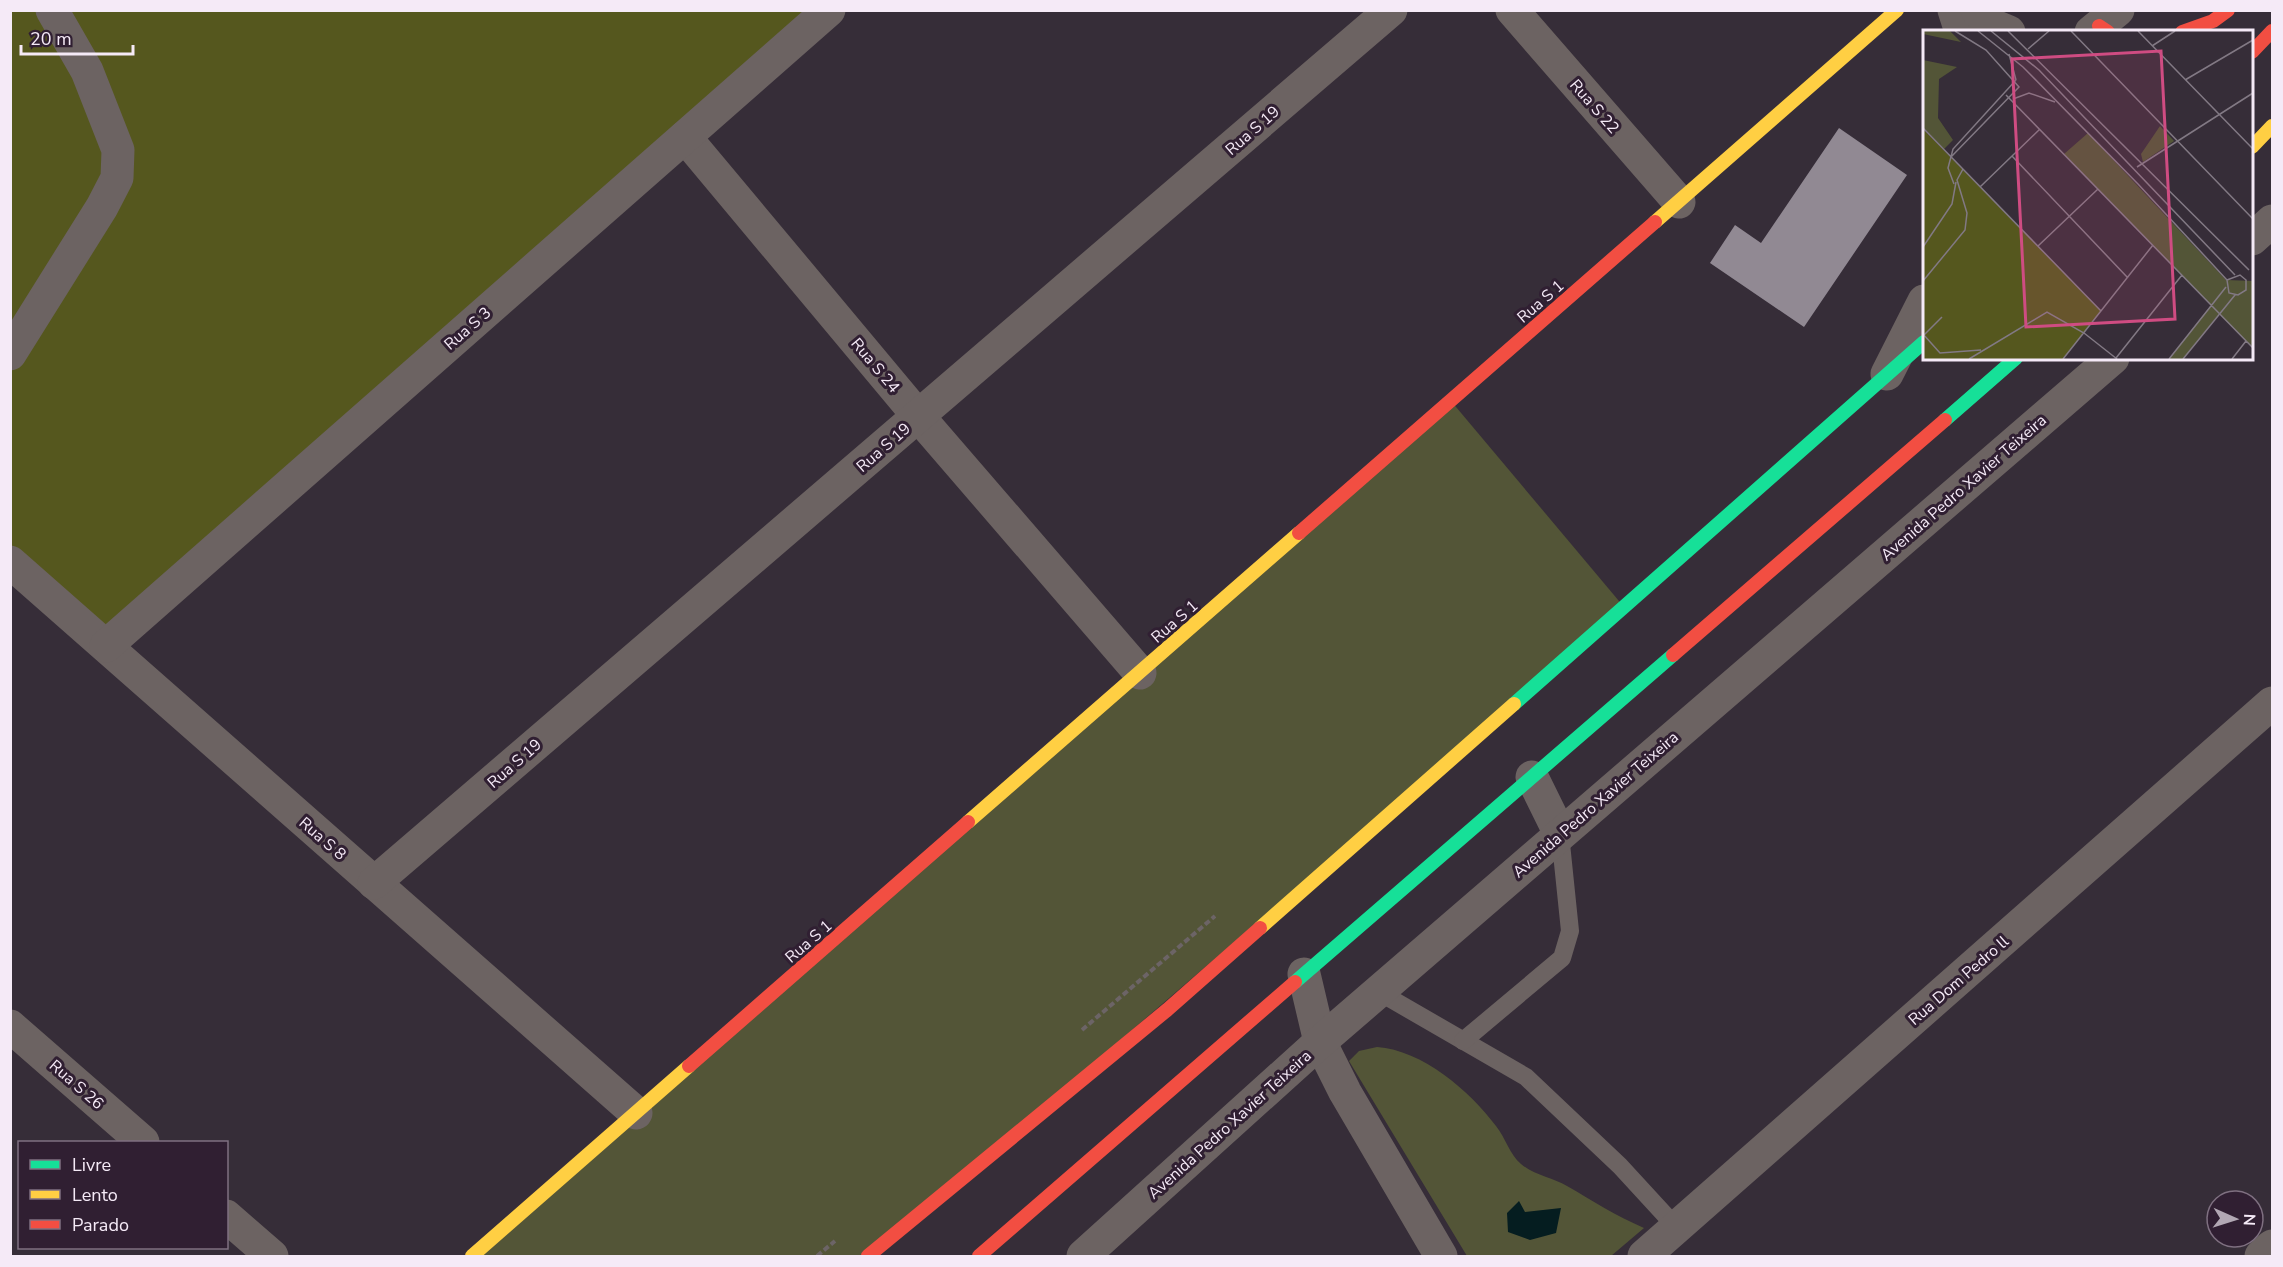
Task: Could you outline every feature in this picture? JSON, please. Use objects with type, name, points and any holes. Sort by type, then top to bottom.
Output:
[{"type":"main road","name":"Rua S 1","points":[[472,1257],[1897,10]]},
{"type":"main road","points":[[2188,30],[2213,21],[2229,10]]},
{"type":"main road","points":[[2253,51],[2272,31]]},
{"type":"main road","points":[[2253,146],[2272,126]]},
{"type":"main road","points":[[868,1257],[1167,1010],[1923,343]]},
{"type":"main road","points":[[979,1257],[2014,360]]},
{"type":"street","points":[[10,354],[102,207],[117,178],[118,150],[87,71],[52,10]]},
{"type":"street","name":"Rua S 3","points":[[105,646],[828,10]]},
{"type":"street","name":"Rua S 19","points":[[374,883],[1391,10]]},
{"type":"street","name":"Rua S 22","points":[[1512,10],[1679,202]]},
{"type":"street","points":[[1954,10],[1960,30]]},
{"type":"street","points":[[1977,10],[1990,24],[2004,30]]},
{"type":"street","name":"Rua S 24","points":[[684,137],[919,417],[1140,673]]},
{"type":"street","points":[[2253,238],[2272,221]]},
{"type":"street","points":[[1884,378],[1923,303]]},
{"type":"street","name":"Avenida Pedro Xavier Teixeira","points":[[1083,1257],[1320,1042],[2111,360]]},
{"type":"street","name":"Rua S 8","points":[[10,562],[636,1113]]},
{"type":"street","name":"Rua Dom Pedro ll","points":[[1644,1257],[2272,703]]},
{"type":"street","points":[[1532,777],[1560,834]]},
{"type":"street","points":[[1304,974],[1320,1042],[1345,1092],[1441,1257]]},
{"type":"street","name":"Rua S 26","points":[[10,1026],[141,1141]]},
{"type":"street","points":[[228,1218],[272,1257]]},
{"type":"street","points":[[2261,1257],[2272,1246]]},
{"type":"lane","points":[[1463,1041],[1562,958],[1570,931],[1560,834]]},
{"type":"lane","points":[[1379,992],[1526,1077],[1620,1166],[1677,1228]]},
{"type":"green space","points":[[1451,401],[1624,607],[869,1256],[472,1256]]},
{"type":"green space","points":[[1377,1047],[1394,1050],[1428,1064],[1459,1086],[1499,1130],[1514,1156],[1526,1168],[1567,1186],[1644,1228],[1611,1256],[1467,1256],[1349,1061],[1359,1051]]},
{"type":"shaded area","points":[[11,11],[829,11],[106,646],[11,562]]},
{"type":"shaded area","points":[[1519,1201],[1525,1212],[1561,1208],[1556,1233],[1530,1240],[1508,1232],[1507,1213]]},
{"type":"building","points":[[1839,128],[1907,175],[1804,327],[1710,263],[1735,225],[1761,243]]},
{"type":"traffic: fast","points":[[1514,704],[1923,343]]},
{"type":"traffic: fast","points":[[1945,420],[2014,360]]},
{"type":"traffic: fast","points":[[1295,982],[1673,655]]},
{"type":"traffic: slow","points":[[1655,222],[1897,10]]},
{"type":"traffic: slow","points":[[2253,146],[2272,126]]},
{"type":"traffic: slow","points":[[968,822],[1299,533]]},
{"type":"traffic: slow","points":[[1260,928],[1514,704]]},
{"type":"traffic: slow","points":[[472,1256],[689,1066]]},
{"type":"traffic: jam","points":[[2188,30],[2213,21],[2228,10]]},
{"type":"traffic: jam","points":[[2099,26],[2105,30]]},
{"type":"traffic: jam","points":[[2253,51],[2272,31]]},
{"type":"traffic: jam","points":[[1299,533],[1655,222]]},
{"type":"traffic: jam","points":[[1673,655],[1945,420]]},
{"type":"traffic: jam","points":[[689,1066],[968,822]]},
{"type":"traffic: jam","points":[[868,1256],[1167,1010],[1260,928]]},
{"type":"traffic: jam","points":[[979,1256],[1295,982]]}]
